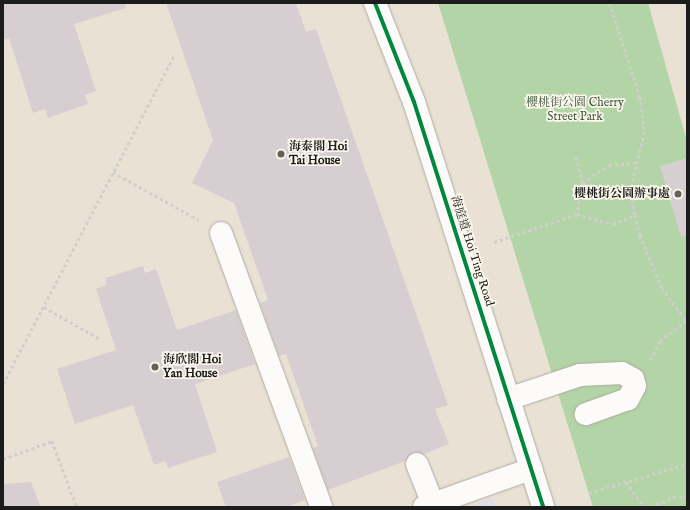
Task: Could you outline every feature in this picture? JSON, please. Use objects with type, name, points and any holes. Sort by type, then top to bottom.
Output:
[{"type":"street","name":"海庭道 Hoi Ting Road","points":[[376,3],[414,102],[543,507]]},
{"type":"street","points":[[221,233],[321,507]]},
{"type":"street","points":[[508,399],[580,375],[622,373],[633,379],[636,386],[628,399],[586,414]]},
{"type":"street","points":[[418,464],[428,505],[531,469]]},
{"type":"path","points":[[610,3],[640,97],[645,132],[636,163],[631,188],[640,236],[662,288],[686,322],[660,341],[648,367],[633,379]]},
{"type":"path","points":[[3,384],[173,57]]},
{"type":"path","points":[[576,157],[583,183],[577,214]]},
{"type":"path","points":[[583,183],[609,165],[636,163]]},
{"type":"path","points":[[113,172],[221,233]]},
{"type":"path","points":[[494,242],[577,214],[613,224],[635,215]]},
{"type":"path","points":[[44,307],[100,339]]},
{"type":"path","points":[[3,459],[52,441],[76,507]]},
{"type":"path","points":[[589,493],[687,464]]},
{"type":"path","points":[[626,482],[644,507]]},
{"type":"path","points":[[651,507],[673,497],[687,496]]},
{"type":"shaded area","points":[[493,498],[496,507],[468,507],[473,505]]},
{"type":"green space","name":"櫻桃街公園 Cherry Street Park","points":[[438,3],[648,3],[687,141],[687,507],[593,507]]},
{"type":"building","points":[[3,3],[125,3],[126,8],[74,24],[96,91],[85,95],[88,104],[48,118],[45,109],[33,113],[9,38],[3,40]]},
{"type":"building","points":[[166,3],[296,3],[306,32],[316,29],[448,405],[435,409],[449,444],[424,454],[413,452],[405,461],[328,490],[313,448],[318,446],[286,354],[279,356],[260,303],[268,300],[234,203],[192,183],[213,140]]},
{"type":"building","name":"櫻桃街公園辦事處","points":[[687,158],[687,236],[681,237],[660,166]]},
{"type":"building","name":"海欣閣 Hoi Yan House","points":[[143,266],[145,273],[156,269],[177,330],[236,310],[255,364],[195,384],[217,452],[168,468],[165,461],[154,465],[133,405],[75,424],[57,369],[116,350],[96,289],[107,285],[105,278]]},
{"type":"building","points":[[289,457],[305,500],[286,507],[226,507],[217,482]]},
{"type":"building","points":[[31,482],[41,507],[3,507],[3,484]]},
{"type":"cycle path","points":[[375,3],[414,102],[543,507]]},
{"type":"place","name":"海泰閣 Hoi Tai House","points":[[281,154]]},
{"type":"place","name":"櫻桃街公園辦事處","points":[[678,194]]},
{"type":"place","name":"海欣閣 Hoi Yan House","points":[[155,367]]}]
